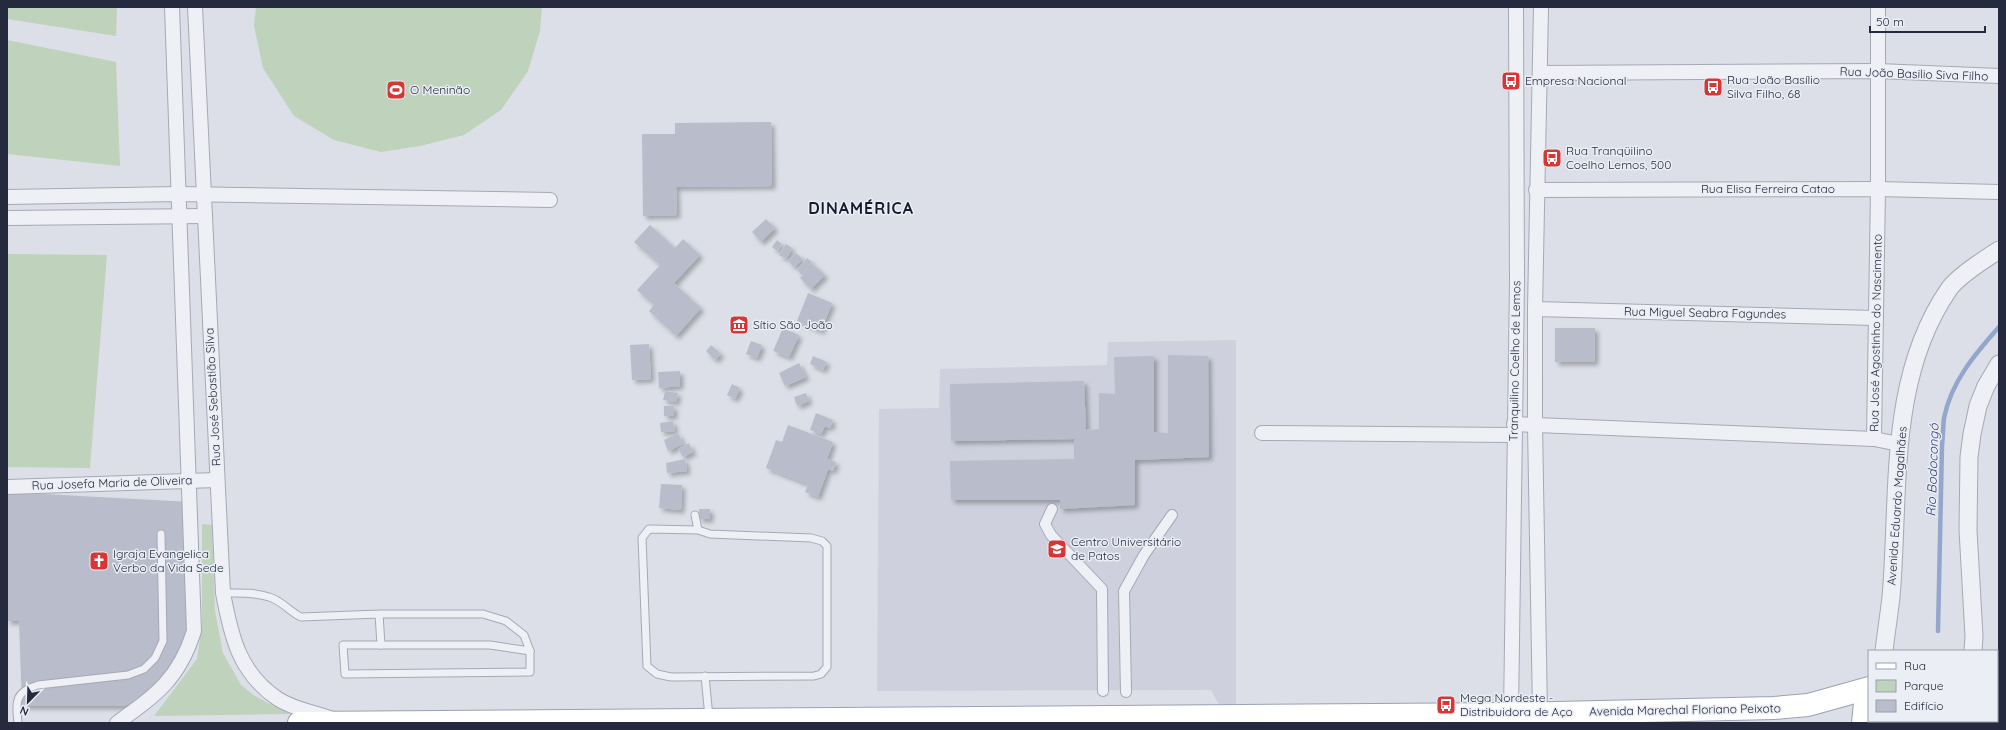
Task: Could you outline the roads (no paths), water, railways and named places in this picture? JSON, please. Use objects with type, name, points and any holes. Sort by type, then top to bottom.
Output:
[{"type":"main road","name":"Avenida Marechal Floriano Peixoto","points":[[299,723],[1511,714],[1774,708],[1808,705],[1868,688]]},
{"type":"main road","points":[[1863,723],[1865,703],[1868,697]]},
{"type":"street","points":[[117,723],[142,705],[170,680],[187,653],[194,631],[172,7]]},
{"type":"street","name":"Rua José Sebastião Silva","points":[[195,7],[223,593],[231,637],[244,663],[257,681],[278,699],[300,708],[344,722]]},
{"type":"street","name":"Tranquilino Coelho de Lemos","points":[[1511,714],[1517,282],[1516,7]]},
{"type":"street","name":"Tranquilino Coelho de Lemos","points":[[1540,713],[1535,425],[1535,282],[1541,7]]},
{"type":"street","name":"Rua José Agostinho do Nascimento","points":[[1262,433],[1514,429],[1535,425],[1874,439],[1878,189],[1878,7]]},
{"type":"street","name":"Rua João Basilio Siva Filho","points":[[1540,73],[1878,71],[1999,76]]},
{"type":"street","points":[[176,107],[200,105]]},
{"type":"street","name":"Rua Elisa Ferreira Catao","points":[[1536,190],[1878,189],[1999,192]]},
{"type":"street","points":[[7,196],[179,194],[550,200]]},
{"type":"street","points":[[7,218],[204,216]]},
{"type":"street","name":"Avenida Eduardo Magalhães","points":[[1884,650],[1891,598],[1899,444],[1908,382],[1932,317],[1950,287],[1978,263],[1999,250]]},
{"type":"street","points":[[1517,282],[1535,282]]},
{"type":"street","name":"Rua Miguel Seabra Fagundes","points":[[1535,309],[1876,318]]},
{"type":"street","points":[[1973,650],[1974,636],[1968,530],[1970,496],[1968,478],[1969,457],[1978,406],[1986,386],[1999,364]]},
{"type":"street","points":[[1874,439],[1899,444]]},
{"type":"street","name":"Rua Josefa Maria de Oliveira","points":[[7,487],[217,480]]},
{"type":"street","points":[[1052,509],[1045,524],[1051,535],[1102,589],[1103,691]]},
{"type":"street","points":[[1126,692],[1124,591],[1144,555],[1172,515]]},
{"type":"lane","points":[[695,515],[698,530]]},
{"type":"lane","points":[[649,529],[698,530],[710,534],[811,538],[822,541],[827,546],[827,668],[821,674],[814,676],[672,677],[657,674],[648,666],[642,538],[649,529]]},
{"type":"lane","points":[[18,723],[16,703],[22,692],[29,687],[128,675],[144,669],[154,658],[163,641],[161,534]]},
{"type":"lane","points":[[223,593],[248,593],[270,597],[291,612],[301,617],[379,614],[483,614],[506,621],[524,635],[530,652],[530,672],[345,674],[343,645],[490,645],[530,652]]},
{"type":"lane","points":[[379,614],[381,646]]},
{"type":"lane","points":[[705,676],[709,719]]},
{"type":"waterway","name":"Rio Bodocongó","points":[[1938,631],[1942,446],[1944,418],[1952,392],[1965,369],[1999,327]]},
{"type":"place","name":"Empresa Nacional","points":[[1511,81]]},
{"type":"place","name":"Rua João Basílio Silva Filho, 68","points":[[1713,87]]},
{"type":"place","name":"O Meninão","points":[[396,90]]},
{"type":"place","name":"Rua Tranqüilino Coelho Lemos, 500","points":[[1552,158]]},
{"type":"place","name":"Sítio São João","points":[[739,325]]},
{"type":"place","name":"Centro Universitário de Patos","points":[[1057,549]]},
{"type":"place","name":"Igraja Evangelica Verbo da Vida Sede","points":[[99,561]]},
{"type":"place","name":"Mega Nordeste - Distribuidora de Aço","points":[[1446,705]]},
{"type":"district","name":"DINAMÉRICA","points":[[861,208]]}]
